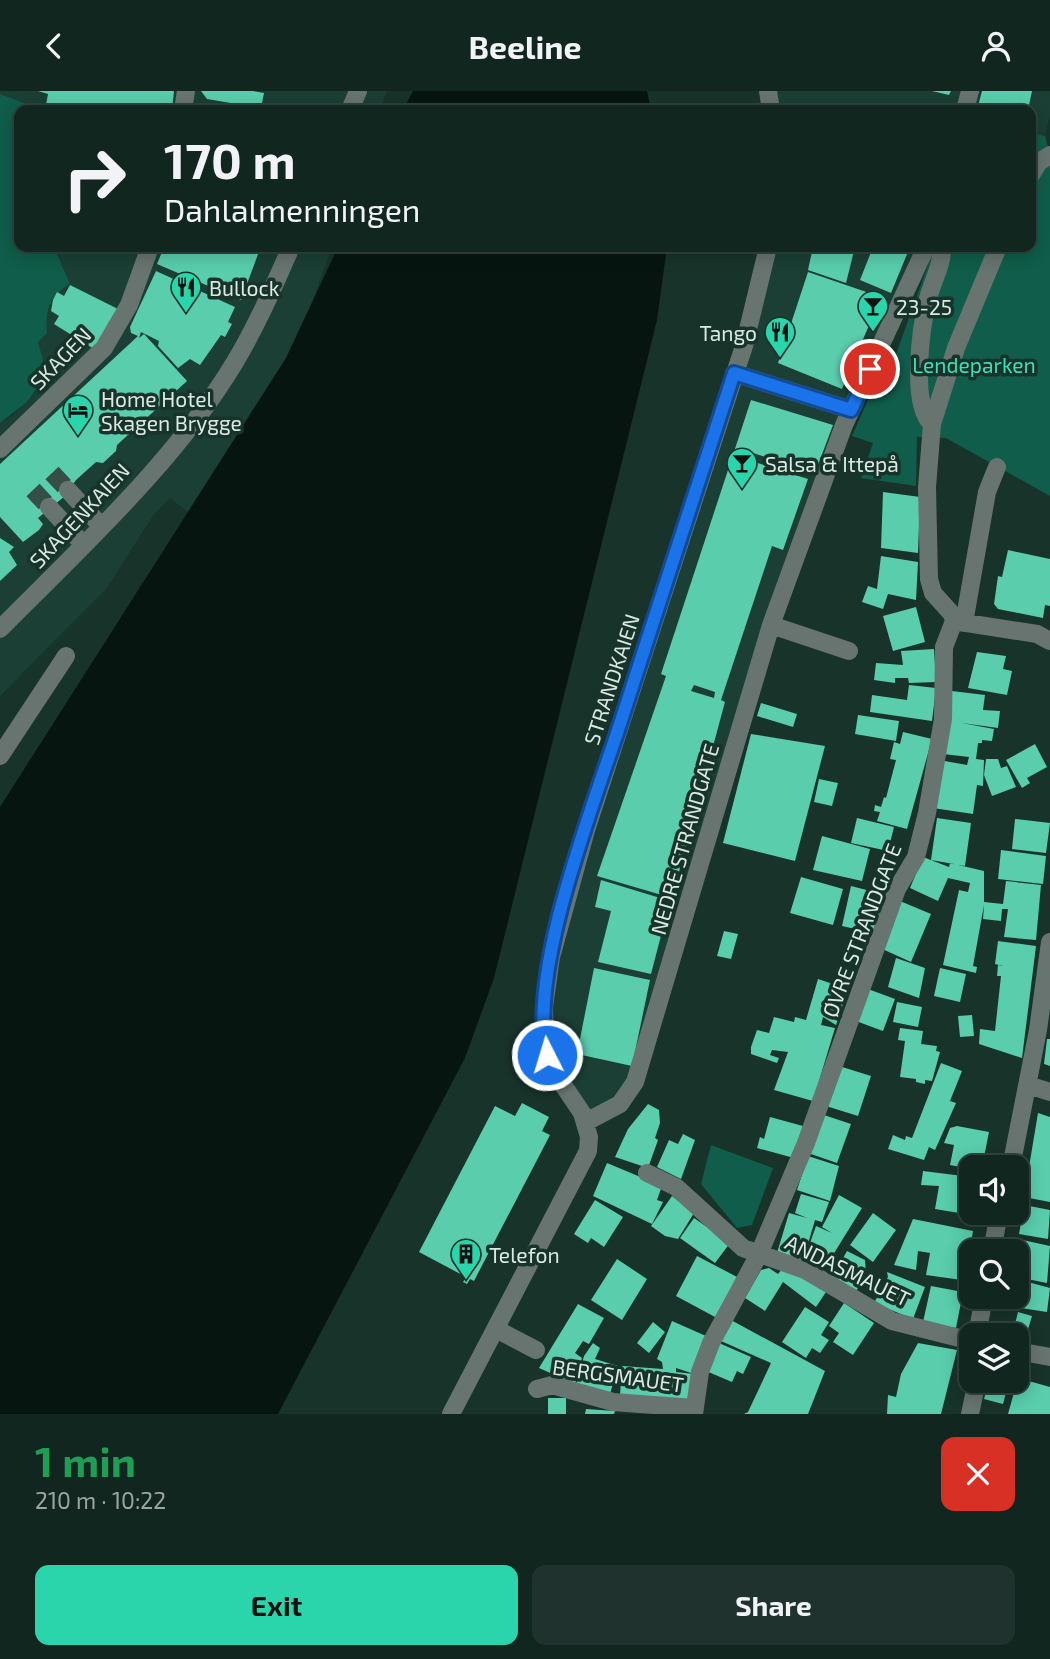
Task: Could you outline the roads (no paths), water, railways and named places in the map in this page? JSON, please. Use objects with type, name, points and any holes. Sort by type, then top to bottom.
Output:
[{"type":"street","points":[[1036,166],[1050,155]]},
{"type":"street","name":"SKAGEN","points":[[0,449],[104,348],[125,313],[148,252]]},
{"type":"street","name":"SKAGENKAIEN","points":[[0,629],[163,458],[213,394],[260,314],[289,252]]},
{"type":"street","name":"STRANDKAIEN","points":[[586,1122],[579,1105],[550,1064],[545,1047],[544,1007],[551,957],[586,830],[744,346],[767,252]]},
{"type":"street","name":"NEDRE STRANDGATE","points":[[586,1122],[620,1104],[635,1082],[771,625],[851,410],[924,252]]},
{"type":"street","points":[[932,424],[922,410],[920,357],[928,300],[941,252]]},
{"type":"street","points":[[996,252],[956,348],[932,424],[928,491],[930,586],[941,604],[959,622],[1037,634],[1050,641]]},
{"type":"street","points":[[734,373],[851,410]]},
{"type":"street","name":"ØVRE STRANDGATE","points":[[694,1411],[700,1372],[711,1343],[759,1254],[806,1143],[897,889],[916,857],[943,719],[944,647],[959,622],[987,492],[997,467]]},
{"type":"street","points":[[68,490],[101,526]]},
{"type":"street","points":[[50,507],[83,544]]},
{"type":"street","points":[[771,625],[849,651]]},
{"type":"street","points":[[0,756],[66,656]]},
{"type":"street","points":[[1013,1155],[1028,1085],[1050,942]]},
{"type":"street","points":[[1028,1085],[1050,1092]]},
{"type":"street","points":[[452,1414],[586,1159],[589,1136],[586,1122]]},
{"type":"street","name":"ANDASMAUET","points":[[647,1173],[676,1187],[734,1242],[805,1270],[892,1321],[959,1338]]},
{"type":"street","points":[[496,1329],[536,1350]]},
{"type":"street","points":[[1029,1353],[1050,1357]]},
{"type":"street","name":"BERGSMAUET","points":[[537,1388],[552,1385],[621,1408],[694,1411]]},
{"type":"street","points":[[970,1414],[974,1393]]},
{"type":"tunnel","points":[[52,473],[68,490]]},
{"type":"tunnel","points":[[33,490],[49,507]]},
{"type":"place","name":"Bullock","points":[[186,314]]},
{"type":"place","name":"23-25","points":[[873,333]]},
{"type":"place","name":"Tango","points":[[780,359]]},
{"type":"place","name":"Home Hotel Skagen Brygge","points":[[78,437]]},
{"type":"place","name":"Salsa & Ittepå","points":[[742,490]]},
{"type":"place","name":"Telefon","points":[[466,1281]]},
{"type":"park label","name":"Lendeparken","points":[[974,364]]}]
